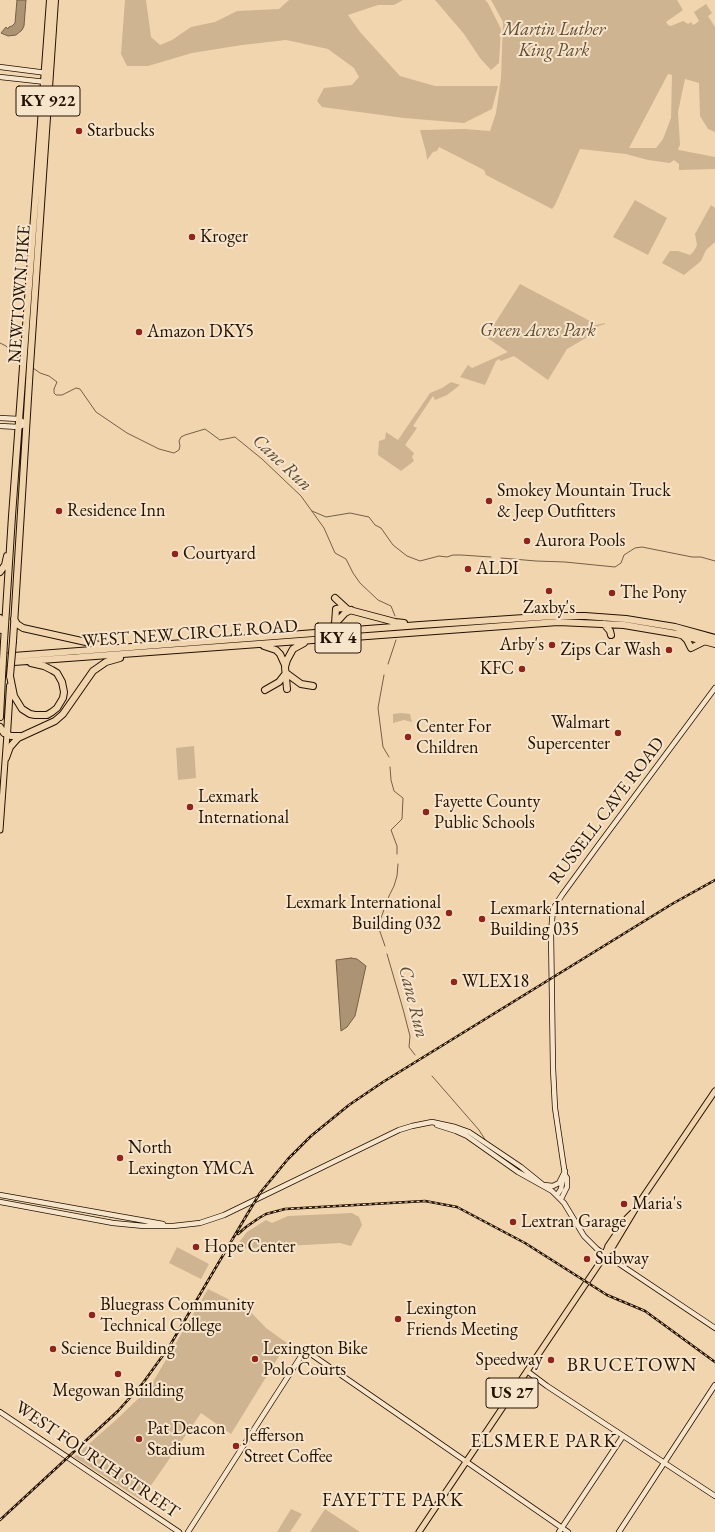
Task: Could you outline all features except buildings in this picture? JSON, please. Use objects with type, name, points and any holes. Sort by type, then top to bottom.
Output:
[{"type":"highway","name":"NEWTOWN PIKE","points":[[48,74],[50,0]]},
{"type":"highway","name":"NEWTOWN PIKE","points":[[0,717],[11,533],[32,248],[55,0]]},
{"type":"highway","name":"NEWTOWN PIKE","points":[[7,734],[37,265],[47,82]]},
{"type":"highway","points":[[32,248],[35,251],[35,261],[37,265]]},
{"type":"highway","points":[[0,572],[6,560],[11,533]]},
{"type":"highway","points":[[0,591],[7,594],[15,604]]},
{"type":"highway","points":[[335,598],[349,609]]},
{"type":"highway","points":[[335,624],[336,609],[349,609],[395,622],[420,625]]},
{"type":"highway","points":[[320,633],[329,629],[349,609]]},
{"type":"highway","name":"WEST NEW CIRCLE ROAD","points":[[0,659],[17,662],[131,654],[312,640],[576,616],[626,619],[675,627],[715,638]]},
{"type":"highway","points":[[0,618],[4,642]]},
{"type":"highway","points":[[14,619],[17,624],[23,628],[111,648]]},
{"type":"highway","name":"WEST NEW CIRCLE ROAD","points":[[0,659],[111,648],[420,625],[501,622],[558,622],[618,625],[682,635],[715,644]]},
{"type":"highway","points":[[604,624],[610,631],[611,635],[618,625]]},
{"type":"highway","points":[[682,635],[687,640],[691,648],[705,641]]},
{"type":"highway","points":[[287,689],[286,670],[289,654],[298,645],[312,640]]},
{"type":"highway","points":[[255,644],[268,646],[280,654],[289,654]]},
{"type":"highway","points":[[0,727],[7,734],[14,737],[22,735],[55,720],[64,714],[93,671],[106,662],[131,654]]},
{"type":"highway","points":[[280,654],[286,670],[301,684],[314,686]]},
{"type":"highway","points":[[10,676],[18,705],[25,712],[35,716],[47,715],[61,703],[64,687],[57,673],[44,666],[17,662]]},
{"type":"highway","points":[[265,690],[279,682],[286,670]]},
{"type":"highway","points":[[6,758],[13,743],[22,735]]},
{"type":"main road","name":"NEWTOWN PIKE","points":[[0,830],[7,734]]},
{"type":"main road","name":"US 27","points":[[419,1532],[605,1255],[608,1246],[623,1223],[634,1212],[715,1091]]},
{"type":"street","points":[[0,67],[48,74]]},
{"type":"street","points":[[0,77],[47,82]]},
{"type":"street","points":[[0,418],[19,419],[26,424]]},
{"type":"street","points":[[0,426],[19,427],[26,424]]},
{"type":"street","name":"RUSSELL CAVE ROAD","points":[[561,1199],[567,1186],[567,1178],[555,1108],[552,1068],[551,933],[554,909],[562,895],[588,859],[715,688]]},
{"type":"street","points":[[0,1202],[113,1223],[144,1226],[196,1224],[214,1219],[399,1130],[425,1124],[438,1123],[455,1126],[466,1131],[521,1167],[561,1199],[584,1236],[597,1249],[715,1328]]},
{"type":"street","points":[[542,1185],[553,1186],[559,1183],[565,1173]]},
{"type":"street","name":"RUSSELL CAVE ROAD","points":[[557,1195],[561,1189],[565,1173]]},
{"type":"street","points":[[0,1195],[172,1226]]},
{"type":"street","points":[[188,1532],[305,1350],[466,1462],[560,1530],[568,1532]]},
{"type":"street","points":[[527,1371],[664,1464],[715,1496]]},
{"type":"street","points":[[619,1532],[715,1385]]},
{"type":"street","name":"WEST FOURTH STREET","points":[[0,1412],[179,1532]]},
{"type":"street","points":[[560,1530],[623,1436]]},
{"type":"green space","points":[[125,0],[146,0],[151,37],[160,45],[172,40],[191,27],[215,22],[237,11],[279,9],[289,0],[403,0],[394,5],[378,5],[348,15],[360,32],[400,76],[435,86],[498,86],[492,109],[464,123],[404,118],[322,107],[317,101],[324,88],[352,85],[359,77],[354,68],[328,49],[286,40],[192,53],[148,66],[127,66],[121,54]]},
{"type":"green space","points":[[435,0],[485,0],[501,29],[499,63],[491,70],[480,58],[464,34]]},
{"type":"green space","name":"Martin Luther King Park","points":[[491,0],[677,0],[683,10],[666,22],[671,26],[683,21],[688,24],[691,22],[693,25],[695,24],[699,21],[694,12],[706,4],[712,13],[708,16],[715,27],[715,132],[708,129],[700,116],[699,83],[685,79],[678,112],[680,145],[678,149],[715,157],[715,169],[679,170],[679,164],[674,160],[670,163],[648,160],[626,154],[580,149],[552,209],[486,175],[484,170],[439,147],[437,151],[433,152],[427,160],[420,130],[465,129],[490,131],[496,113],[501,78],[503,22]],"holes":[[[668,74],[672,75],[671,118],[663,139],[656,148],[629,148]]]},
{"type":"green space","points":[[635,200],[667,218],[648,255],[613,237]]},
{"type":"green space","points":[[711,205],[715,208],[715,242],[706,250],[701,261],[684,275],[662,263],[670,251],[678,251],[690,255],[694,251],[697,245],[695,234]]},
{"type":"green space","name":"Green Acres Park","points":[[520,284],[590,321],[587,327],[605,324],[584,331],[591,335],[567,349],[548,380],[514,356],[501,361],[499,359],[496,361],[485,385],[460,377],[468,365],[472,368],[508,352],[486,337]]},
{"type":"green space","points":[[451,382],[460,385],[447,395],[435,400],[433,396],[413,426],[417,428],[405,445],[414,453],[412,457],[414,461],[401,471],[378,455],[379,441],[385,439],[386,432],[398,440],[430,393]]},
{"type":"green space","points":[[393,714],[410,714],[412,722],[404,720],[393,723]]},
{"type":"green space","points":[[194,746],[196,778],[178,780],[176,748]]},
{"type":"green space","points":[[352,1213],[359,1217],[362,1225],[351,1246],[340,1243],[234,1249],[247,1232],[266,1220],[272,1223],[288,1216]]},
{"type":"green space","points":[[177,1247],[209,1264],[201,1279],[169,1263]]},
{"type":"green space","points":[[208,1289],[242,1306],[244,1305],[266,1328],[287,1343],[231,1434],[201,1413],[141,1500],[74,1457],[140,1397],[154,1380]]},
{"type":"green space","points":[[291,1509],[302,1514],[290,1532],[277,1532]]},
{"type":"green space","points":[[325,1509],[360,1532],[310,1532]]},
{"type":"shaded area","points":[[17,0],[26,0],[24,26],[16,35],[8,36],[1,33],[6,27],[8,29],[15,23]]},
{"type":"shaded area","points":[[351,958],[357,959],[366,966],[355,1016],[347,1027],[341,1031],[336,960]]},
{"type":"waterway","name":"Cane Run","points":[[0,343],[6,346],[16,357],[20,358]]},
{"type":"waterway","name":"Cane Run","points":[[33,368],[57,382],[54,389],[54,393],[56,395],[62,395],[76,388],[80,389],[96,412],[127,433],[159,449],[174,453],[179,450],[179,441],[181,437],[205,429],[220,440],[235,437],[262,459],[301,496],[324,528],[335,553],[346,559],[360,583],[378,600],[391,606],[395,616]]},
{"type":"waterway","points":[[312,511],[326,517],[350,513],[369,517],[375,525],[381,528],[393,545],[407,556],[420,561],[439,556],[447,557],[453,555],[491,557]]},
{"type":"waterway","points":[[501,558],[615,567],[621,563],[624,555],[635,548],[642,547],[692,557],[701,557],[715,561]]},
{"type":"waterway","name":"Cane Run","points":[[388,664],[396,640]]},
{"type":"waterway","name":"Cane Run","points":[[384,675],[378,708],[383,747],[389,757]]},
{"type":"waterway","name":"Cane Run","points":[[390,767],[394,791],[403,798],[402,819],[391,830],[397,846],[397,854]]},
{"type":"waterway","name":"Cane Run","points":[[385,946],[378,926],[394,886],[398,864]]},
{"type":"waterway","name":"Cane Run","points":[[387,954],[410,1036],[409,1047],[415,1055]]},
{"type":"waterway","name":"Cane Run","points":[[432,1076],[479,1130],[486,1141]]},
{"type":"railway","points":[[0,1520],[118,1411],[143,1383],[169,1347],[260,1193],[288,1159],[311,1136],[349,1105],[383,1082],[672,904],[715,880]]},
{"type":"railway","points":[[238,1234],[266,1214],[285,1209],[425,1201],[457,1207],[525,1243],[607,1295],[645,1311],[715,1362]]},
{"type":"place","name":"Starbucks","points":[[79,131]]},
{"type":"place","name":"Kroger","points":[[192,237]]},
{"type":"place","name":"Amazon DKY5","points":[[139,332]]},
{"type":"place","name":"Smokey Mountain Truck & Jeep Outfitters","points":[[489,501]]},
{"type":"place","name":"Residence Inn","points":[[59,511]]},
{"type":"place","name":"Aurora Pools","points":[[527,541]]},
{"type":"place","name":"Courtyard","points":[[175,554]]},
{"type":"place","name":"ALDI","points":[[468,569]]},
{"type":"place","name":"Zaxby's","points":[[549,591]]},
{"type":"place","name":"The Pony","points":[[612,593]]},
{"type":"place","name":"Arby's","points":[[552,645]]},
{"type":"place","name":"Zips Car Wash","points":[[669,650]]},
{"type":"place","name":"KFC","points":[[522,669]]},
{"type":"place","name":"Walmart Supercenter","points":[[618,733]]},
{"type":"place","name":"Center For Children","points":[[408,737]]},
{"type":"place","name":"Lexmark International","points":[[190,807]]},
{"type":"place","name":"Fayette County Public Schools","points":[[426,812]]},
{"type":"place","name":"Lexmark International Building 032","points":[[449,913]]},
{"type":"place","name":"Lexmark International Building 035","points":[[482,919]]},
{"type":"place","name":"WLEX18","points":[[454,982]]},
{"type":"place","name":"North Lexington YMCA","points":[[120,1158]]},
{"type":"place","name":"Maria's","points":[[624,1204]]},
{"type":"place","name":"Lextran Garage","points":[[513,1222]]},
{"type":"place","name":"Hope Center","points":[[196,1247]]},
{"type":"place","name":"Subway","points":[[587,1259]]},
{"type":"place","name":"Bluegrass Community Technical College","points":[[92,1315]]},
{"type":"place","name":"Lexington Friends Meeting","points":[[398,1319]]},
{"type":"place","name":"Science Building","points":[[53,1349]]},
{"type":"place","name":"Lexington Bike Polo Courts","points":[[255,1359]]},
{"type":"place","name":"Speedway","points":[[551,1360]]},
{"type":"place","name":"Megowan Building","points":[[118,1374]]},
{"type":"place","name":"Pat Deacon Stadium","points":[[139,1439]]},
{"type":"place","name":"Jefferson Street Coffee","points":[[236,1446]]},
{"type":"district","name":"BRUCETOWN","points":[[632,1366]]},
{"type":"district","name":"ELSMERE PARK","points":[[544,1442]]},
{"type":"district","name":"FAYETTE PARK","points":[[393,1501]]}]
